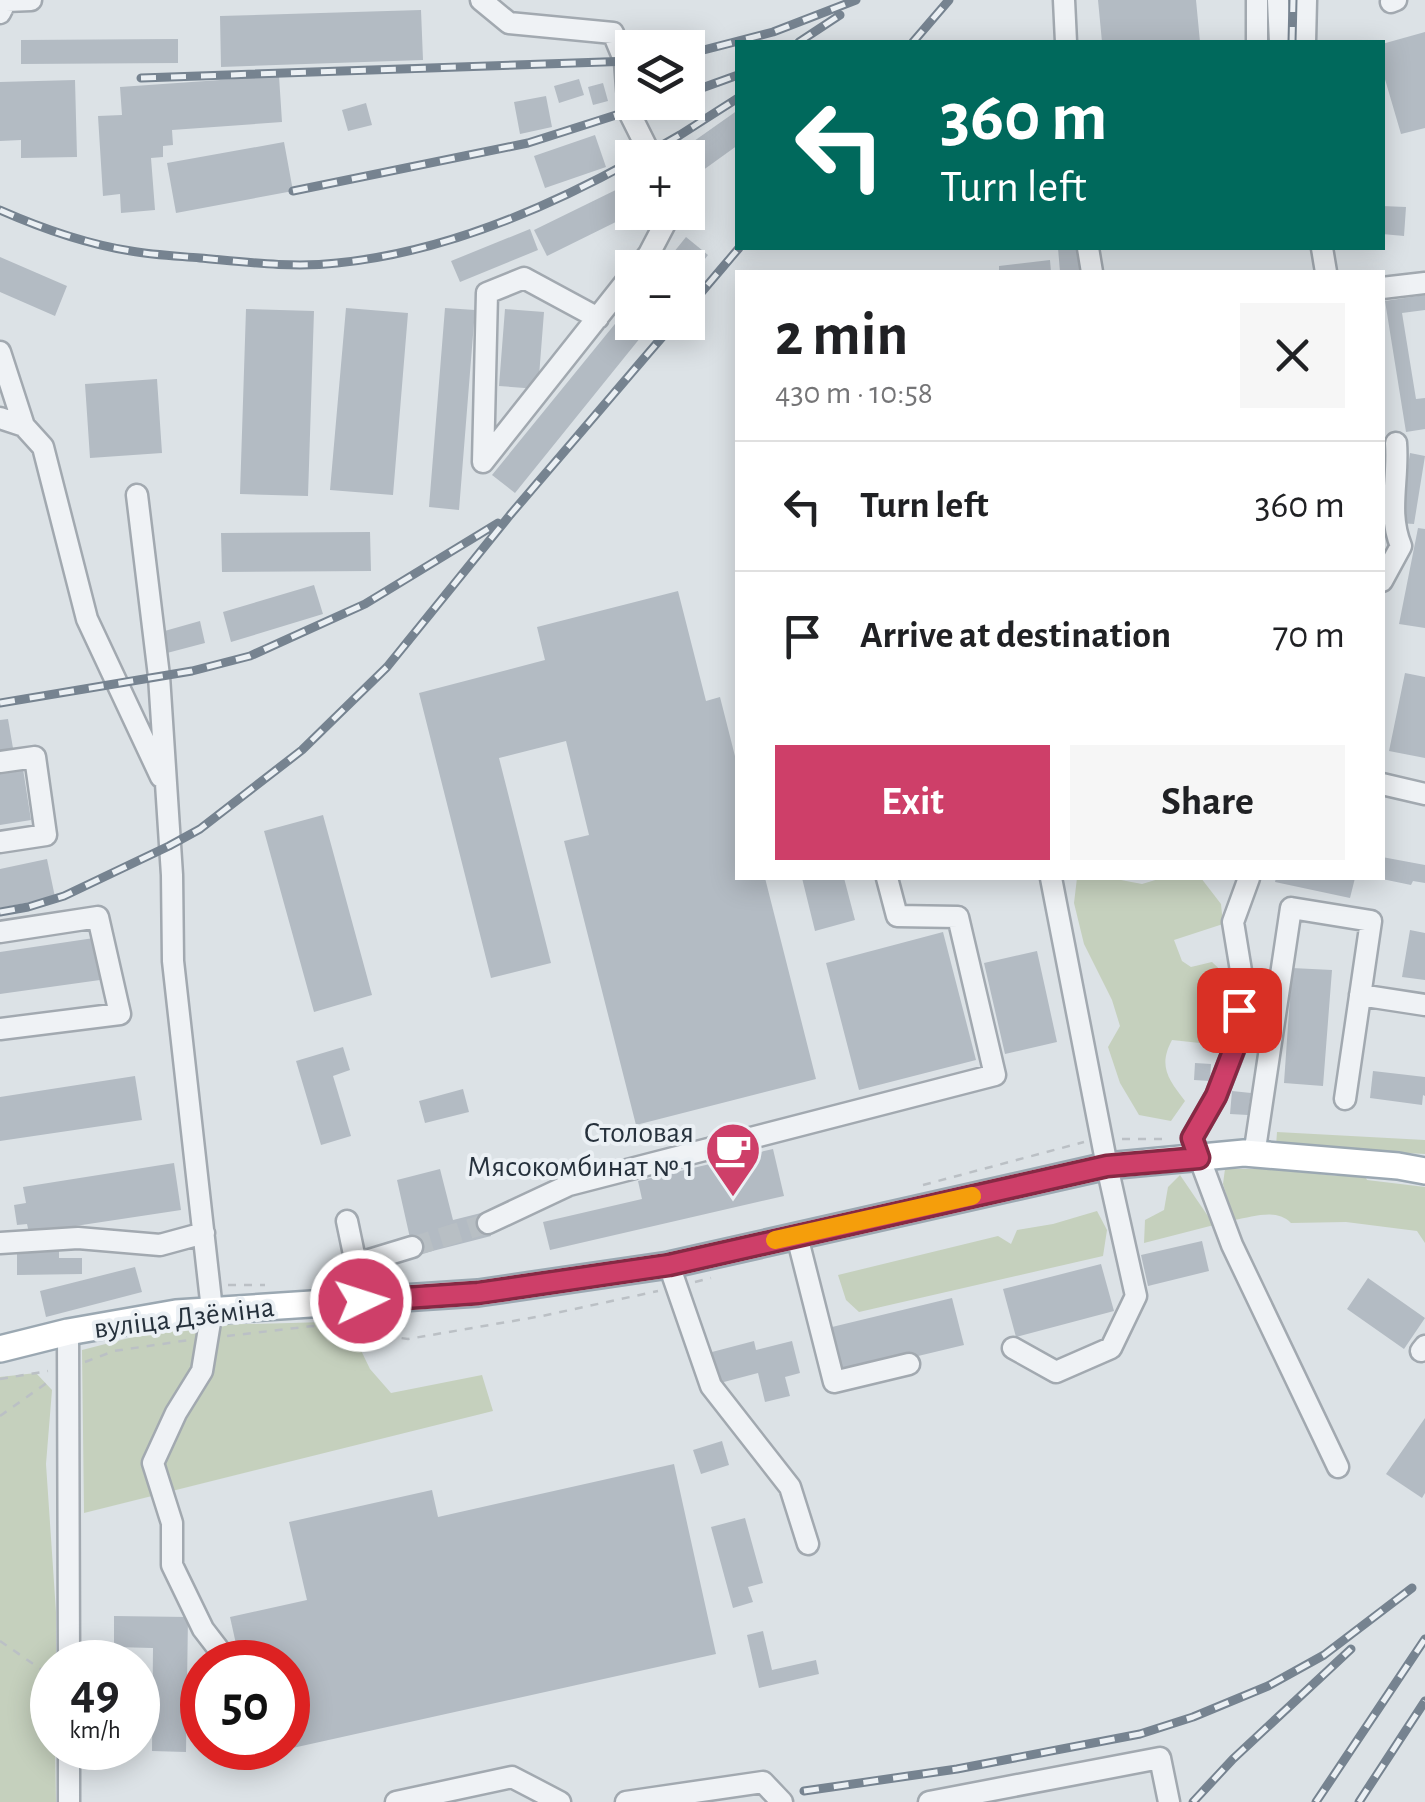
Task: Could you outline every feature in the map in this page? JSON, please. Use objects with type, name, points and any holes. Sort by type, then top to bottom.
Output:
[{"type":"main road","name":"вуліца Дзёміна","points":[[0,1349],[68,1332],[176,1313],[211,1298],[361,1301],[673,1276],[798,1236],[1107,1166],[1252,1154],[1425,1171]]},
{"type":"street","points":[[0,13],[6,0],[31,0]]},
{"type":"street","points":[[480,0],[509,23],[613,33],[625,62],[629,112],[643,140]]},
{"type":"street","points":[[1064,0],[1066,40]]},
{"type":"street","points":[[1257,40],[1258,0]]},
{"type":"street","points":[[1278,0],[1280,40]]},
{"type":"street","points":[[1305,40],[1306,0]]},
{"type":"street","points":[[598,318],[524,278],[487,293],[483,462],[598,318],[615,296]]},
{"type":"street","points":[[1385,288],[1425,282]]},
{"type":"street","points":[[0,352],[24,426],[42,447],[86,619],[166,788]]},
{"type":"street","points":[[0,418],[24,426]]},
{"type":"street","points":[[1385,576],[1400,546],[1393,526],[1396,443]]},
{"type":"street","points":[[136,496],[159,676],[172,875],[173,962],[211,1298],[202,1371],[176,1413],[153,1463],[172,1523],[172,1565],[212,1640]]},
{"type":"street","points":[[0,762],[35,756],[46,835],[0,842]]},
{"type":"street","points":[[1385,785],[1425,794]]},
{"type":"street","points":[[488,1223],[569,1185],[995,1075],[958,917],[897,916],[888,880]]},
{"type":"street","points":[[1013,1348],[1056,1372],[1111,1348],[1136,1296],[1051,880]]},
{"type":"street","points":[[1248,880],[1233,922],[1242,976],[1236,1044],[1216,1096],[1192,1138],[1232,1246],[1338,1467]]},
{"type":"street","points":[[1252,1154],[1291,908],[1371,921],[1345,1099]]},
{"type":"street","points":[[0,932],[98,917],[120,1014],[0,1029]]},
{"type":"street","points":[[1360,995],[1425,1005]]},
{"type":"street","points":[[347,1220],[361,1301]]},
{"type":"street","points":[[0,1243],[78,1238],[160,1245],[204,1233]]},
{"type":"street","points":[[798,1236],[834,1382],[910,1364]]},
{"type":"street","points":[[356,1264],[412,1247]]},
{"type":"street","points":[[673,1276],[711,1386],[790,1488],[808,1544]]},
{"type":"street","name":"вуліца Дзёміна","points":[[68,1332],[69,1640]]},
{"type":"street","points":[[929,1802],[1160,1758],[1168,1802]]},
{"type":"street","points":[[69,1770],[69,1802]]},
{"type":"street","points":[[396,1802],[512,1777],[560,1802]]},
{"type":"street","points":[[626,1802],[763,1782],[782,1802]]},
{"type":"path","points":[[0,1378],[68,1368],[114,1351],[312,1326],[408,1339],[542,1316],[673,1276],[720,1275]]},
{"type":"path","points":[[211,1298],[266,1285]]},
{"type":"path","points":[[0,1416],[68,1368]]},
{"type":"path","points":[[0,1641],[30,1662]]},
{"type":"green space","points":[[1077,880],[1142,884],[1155,880],[1203,880],[1221,904],[1223,924],[1174,940],[1182,961],[1191,967],[1212,962],[1227,979],[1234,1005],[1229,1037],[1209,1044],[1172,1040],[1165,1065],[1185,1101],[1171,1121],[1139,1115],[1120,1083],[1108,1047],[1120,1026],[1112,1000],[1084,944],[1074,903]]},
{"type":"green space","points":[[1277,1132],[1425,1140],[1425,1154],[1276,1146]]},
{"type":"green space","points":[[1225,1169],[1275,1169],[1337,1176],[1342,1171],[1363,1172],[1367,1180],[1425,1187],[1425,1243],[1417,1231],[1346,1222],[1291,1223],[1272,1215],[1234,1220],[1223,1184]]},
{"type":"green space","points":[[1180,1175],[1214,1225],[1144,1243],[1145,1220],[1164,1210],[1168,1187]]},
{"type":"green space","points":[[1097,1211],[1107,1230],[1103,1256],[859,1312],[846,1300],[838,1275],[998,1236],[1011,1244],[1017,1230]]},
{"type":"green space","points":[[325,1322],[355,1338],[370,1369],[391,1393],[482,1375],[493,1411],[84,1513],[82,1350],[213,1325]]},
{"type":"green space","points":[[36,1373],[52,1390],[46,1464],[56,1640],[30,1640],[30,1770],[55,1770],[56,1802],[0,1802],[0,1377]]},
{"type":"building","points":[[1098,0],[1196,0],[1200,40],[1102,40]]},
{"type":"building","points":[[421,10],[423,60],[221,67],[220,16]]},
{"type":"building","points":[[1425,32],[1425,128],[1401,134],[1385,79],[1385,43]]},
{"type":"building","points":[[178,39],[178,63],[21,64],[21,40]]},
{"type":"building","points":[[279,76],[282,122],[172,130],[173,145],[163,146],[163,157],[151,158],[155,210],[121,213],[120,194],[103,196],[98,116],[122,115],[120,87]]},
{"type":"building","points":[[579,79],[584,95],[559,103],[554,86]]},
{"type":"building","points":[[75,80],[77,157],[21,158],[21,140],[0,141],[0,82]]},
{"type":"building","points":[[603,83],[608,101],[593,105],[588,87]]},
{"type":"building","points":[[546,96],[552,127],[520,134],[514,102]]},
{"type":"building","points":[[366,103],[372,125],[348,131],[342,110]]},
{"type":"building","points":[[735,112],[735,147],[705,169],[705,140],[696,140]]},
{"type":"building","points":[[595,135],[606,167],[545,188],[534,156]]},
{"type":"building","points":[[284,142],[293,191],[176,213],[167,163]]},
{"type":"building","points":[[615,190],[615,222],[547,256],[534,230]]},
{"type":"building","points":[[1385,206],[1406,207],[1404,236],[1385,234]]},
{"type":"building","points":[[530,229],[538,250],[460,282],[451,261]]},
{"type":"building","points":[[686,237],[702,250],[676,250]]},
{"type":"building","points":[[1058,250],[1078,250],[1080,270],[1060,270]]},
{"type":"building","points":[[0,257],[67,286],[55,316],[0,292]]},
{"type":"building","points":[[1050,260],[1051,270],[999,270],[999,266]]},
{"type":"building","points":[[1425,295],[1425,310],[1402,313],[1416,399],[1425,398],[1425,429],[1406,432],[1385,301]]},
{"type":"building","points":[[346,308],[408,313],[393,495],[330,490]]},
{"type":"building","points":[[445,308],[475,310],[459,510],[429,507]]},
{"type":"building","points":[[246,309],[314,311],[308,496],[240,494]]},
{"type":"building","points":[[505,309],[544,312],[538,389],[499,386]]},
{"type":"building","points":[[615,324],[615,340],[638,340],[515,493],[492,475]]},
{"type":"building","points":[[157,379],[162,453],[90,458],[85,384]]},
{"type":"building","points":[[1410,453],[1425,456],[1414,524],[1399,523]]},
{"type":"building","points":[[1418,528],[1425,529],[1425,628],[1399,624]]},
{"type":"building","points":[[370,532],[371,571],[222,572],[221,533]]},
{"type":"building","points":[[314,585],[323,614],[231,642],[223,612]]},
{"type":"building","points":[[678,591],[706,701],[720,697],[735,756],[735,880],[766,880],[816,1079],[636,1125],[564,841],[589,835],[566,741],[499,758],[551,963],[491,978],[419,693],[545,660],[537,627]]},
{"type":"building","points":[[200,621],[205,643],[167,653],[161,632]]},
{"type":"building","points":[[1405,673],[1425,677],[1425,758],[1389,751]]},
{"type":"building","points":[[8,719],[14,754],[0,756],[0,720]]},
{"type":"building","points":[[23,769],[31,820],[0,825],[0,773]]},
{"type":"building","points":[[323,815],[372,995],[314,1012],[264,831]]},
{"type":"building","points":[[1385,858],[1425,865],[1425,883],[1413,881],[1411,885],[1385,880]]},
{"type":"building","points":[[47,859],[55,897],[0,908],[0,869]]},
{"type":"building","points":[[802,880],[845,880],[855,920],[815,931]]},
{"type":"building","points":[[1276,880],[1354,880],[1350,898]]},
{"type":"building","points":[[1410,930],[1425,933],[1425,980],[1402,977]]},
{"type":"building","points":[[943,932],[976,1060],[859,1090],[826,963]]},
{"type":"building","points":[[94,938],[100,980],[0,994],[0,952]]},
{"type":"building","points":[[1037,951],[1057,1042],[1005,1054],[984,963]]},
{"type":"building","points":[[1292,968],[1332,970],[1323,1086],[1284,1083]]},
{"type":"building","points":[[343,1047],[350,1070],[333,1076],[351,1136],[321,1145],[296,1061]]},
{"type":"building","points":[[1195,1063],[1211,1064],[1210,1081],[1194,1080]]},
{"type":"building","points":[[1373,1071],[1425,1077],[1422,1105],[1370,1098]]},
{"type":"building","points":[[135,1076],[142,1120],[0,1141],[0,1097]]},
{"type":"building","points":[[463,1089],[469,1112],[425,1123],[419,1101]]},
{"type":"building","points":[[1232,1091],[1251,1093],[1248,1115],[1230,1114]]},
{"type":"building","points":[[773,1149],[784,1196],[550,1250],[543,1222],[642,1199],[638,1181]]},
{"type":"building","points":[[174,1163],[181,1210],[29,1233],[27,1224],[17,1225],[14,1205],[26,1203],[23,1187]]},
{"type":"building","points":[[440,1169],[453,1220],[485,1212],[491,1236],[417,1255],[397,1180]]},
{"type":"building","points":[[1202,1241],[1209,1271],[1148,1286],[1141,1255]]},
{"type":"building","points":[[59,1251],[59,1258],[82,1258],[82,1274],[17,1275],[17,1252]]},
{"type":"building","points":[[1101,1264],[1114,1311],[1016,1337],[1003,1289]]},
{"type":"building","points":[[135,1267],[142,1292],[46,1317],[40,1291]]},
{"type":"building","points":[[1368,1278],[1425,1318],[1404,1349],[1347,1309]]},
{"type":"building","points":[[952,1298],[964,1345],[843,1374],[832,1327]]},
{"type":"building","points":[[754,1341],[756,1350],[792,1341],[800,1373],[785,1377],[790,1396],[765,1402],[758,1373],[720,1383],[712,1352]]},
{"type":"building","points":[[1425,1418],[1425,1493],[1422,1498],[1386,1474]]},
{"type":"building","points":[[722,1441],[729,1465],[701,1474],[693,1450]]},
{"type":"building","points":[[674,1464],[716,1654],[310,1744],[310,1640],[235,1640],[230,1617],[307,1600],[289,1522],[432,1490],[438,1517]]},
{"type":"building","points":[[745,1518],[763,1583],[748,1587],[753,1602],[733,1608],[711,1527]]},
{"type":"building","points":[[114,1616],[188,1617],[188,1640],[180,1640],[180,1752],[160,1751],[160,1640],[114,1640]]},
{"type":"building","points":[[763,1631],[772,1670],[816,1660],[819,1674],[759,1688],[747,1635]]},
{"type":"tunnel","points":[[412,1247],[488,1223]]},
{"type":"railway","points":[[742,40],[856,0]]},
{"type":"railway","points":[[915,40],[949,0]]},
{"type":"railway","points":[[1292,40],[1293,0]]},
{"type":"railway","points":[[802,40],[840,15]]},
{"type":"railway","points":[[705,50],[735,42]]},
{"type":"railway","points":[[141,78],[615,62]]},
{"type":"railway","points":[[705,87],[735,76]]},
{"type":"railway","points":[[671,140],[735,100]]},
{"type":"railway","points":[[293,191],[528,143],[615,115]]},
{"type":"railway","points":[[0,210],[64,235],[131,251],[251,263],[320,264],[414,250],[490,227],[615,170]]},
{"type":"railway","points":[[705,288],[737,250]]},
{"type":"railway","points":[[0,912],[64,896],[169,846],[200,829],[302,750],[387,667],[660,340]]},
{"type":"railway","points":[[0,703],[192,671],[250,656],[365,604],[498,523]]},
{"type":"railway","points":[[804,1791],[957,1769],[1140,1734],[1193,1717],[1268,1686],[1324,1655],[1412,1588]]},
{"type":"railway","points":[[1316,1802],[1425,1639]]},
{"type":"railway","points":[[1193,1802],[1233,1759],[1351,1649]]},
{"type":"railway","points":[[1359,1802],[1425,1701]]},
{"type":"slow traffic","points":[[775,1240],[972,1196]]},
{"type":"place","name":"Столовая Мясокомбинат № 1","points":[[733,1199]]},
{"type":"route","points":[[361,1301],[478,1293],[669,1265],[1107,1166],[1199,1158],[1192,1138],[1216,1096],[1236,1044],[1239,1010]]}]
